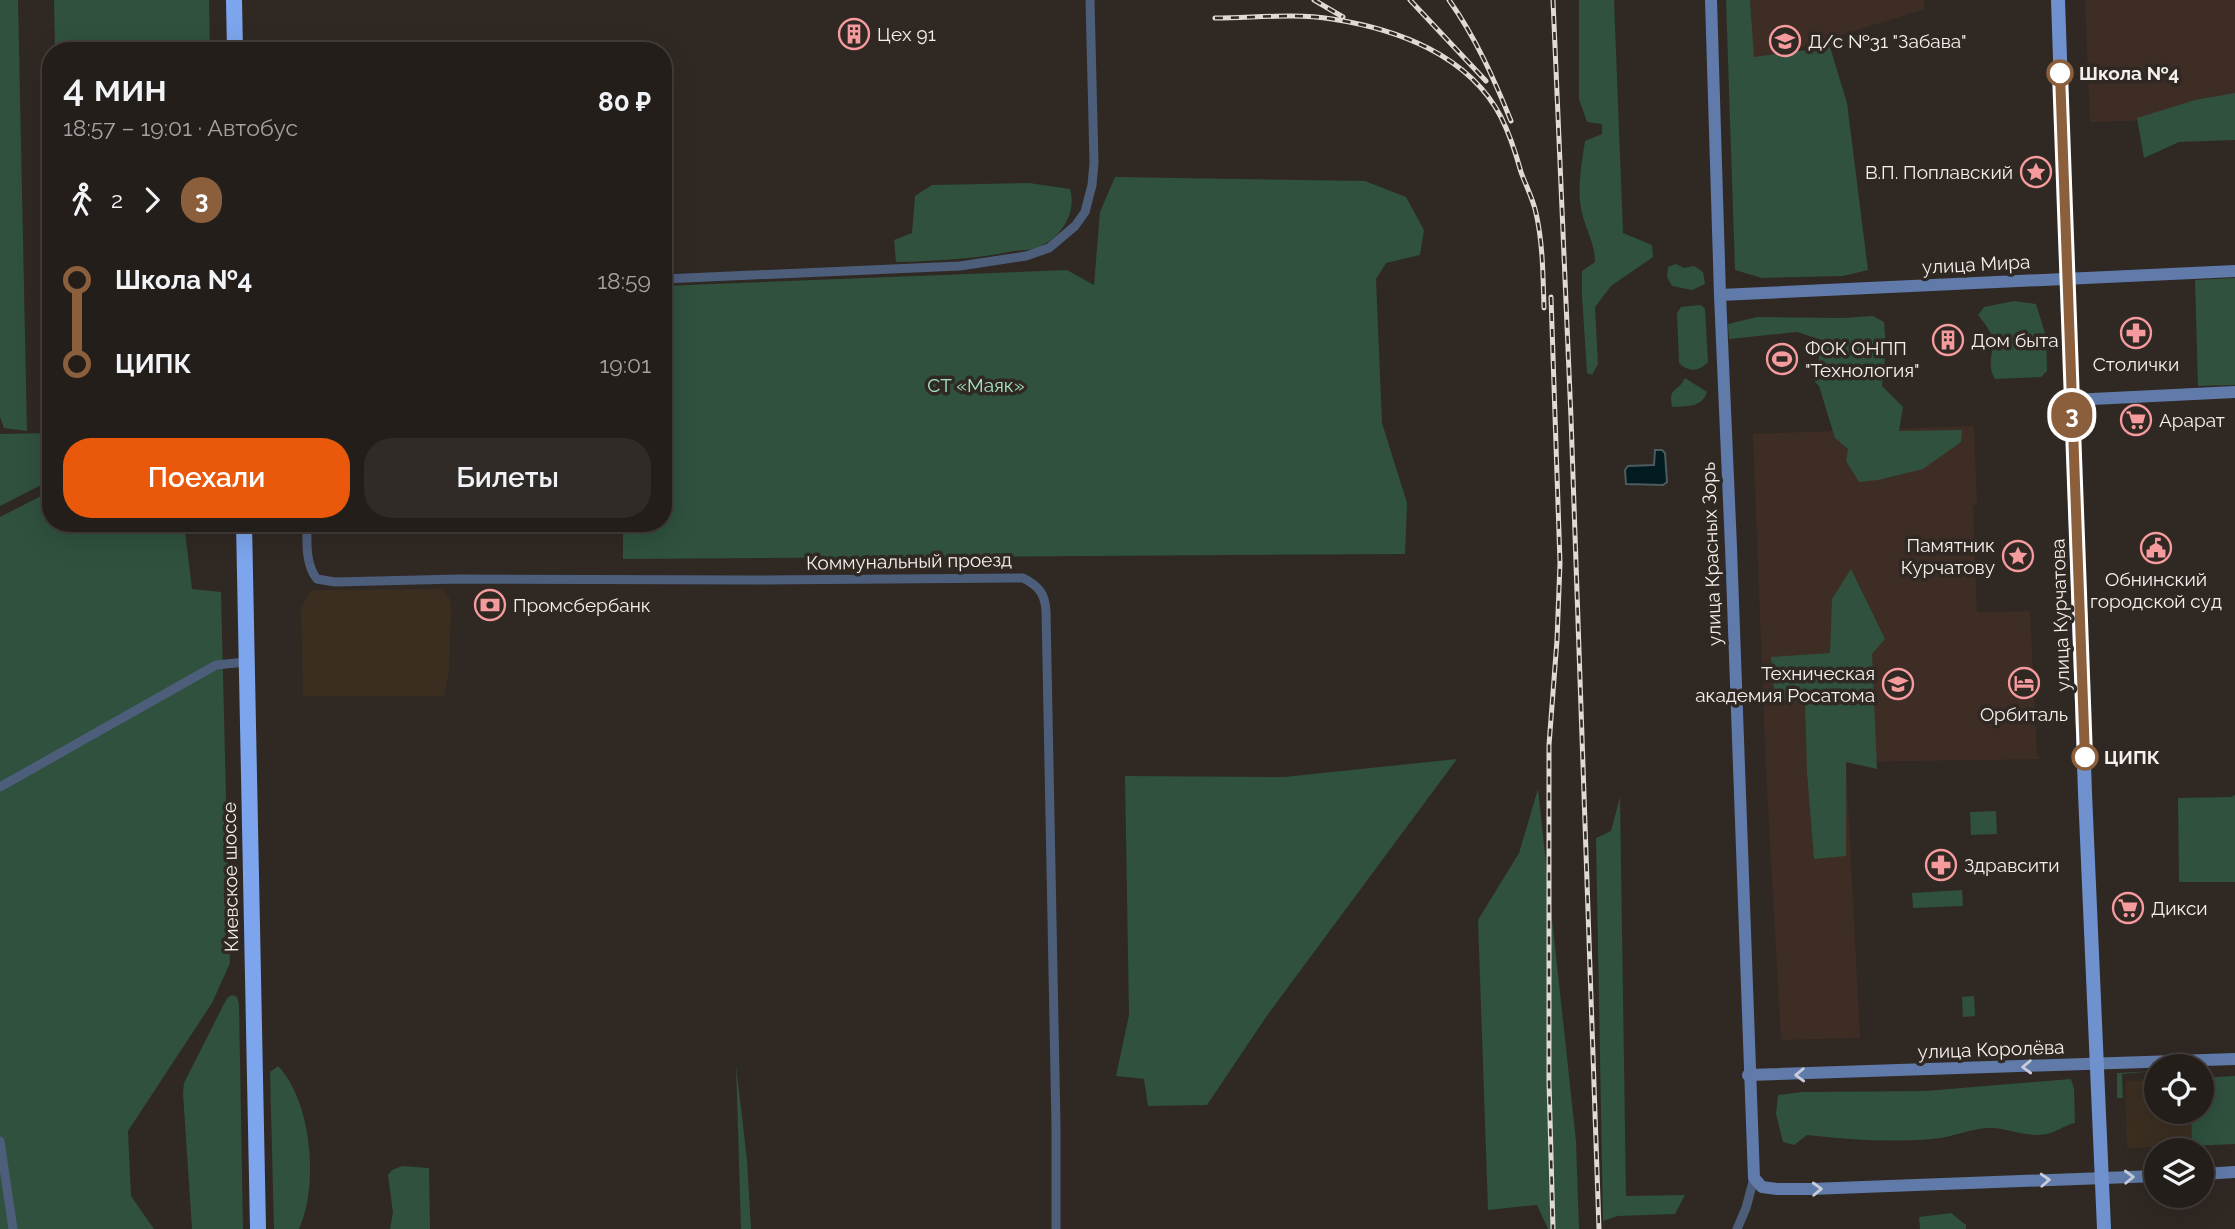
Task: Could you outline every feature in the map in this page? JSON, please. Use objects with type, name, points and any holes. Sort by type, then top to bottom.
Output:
[{"type":"highway","points":[[234,0],[235,42]]},
{"type":"highway","name":"Киевское шоссе","points":[[244,532],[258,1229]]},
{"type":"main road","name":"улица Курчатова","points":[[2058,0],[2104,1229]]},
{"type":"street","points":[[672,279],[960,265],[1026,256],[1049,248],[1075,226],[1085,212],[1093,185],[1090,0]]},
{"type":"street","name":"улица Красных Зорь","points":[[1711,0],[1748,1075],[1754,1178],[1737,1229]]},
{"type":"street","name":"улица Мира","points":[[1720,295],[2235,271]]},
{"type":"street","points":[[2072,400],[2235,392]]},
{"type":"street","name":"Коммунальный проезд","points":[[307,532],[307,556],[313,575],[317,579],[335,582],[459,579],[1023,578],[1034,583],[1045,596],[1046,611],[1056,1229]]},
{"type":"street","points":[[0,787],[216,665],[246,662]]},
{"type":"street","name":"улица Королёва","points":[[1748,1075],[2235,1059]]},
{"type":"street","points":[[0,1140],[13,1229]]},
{"type":"street","points":[[2214,1173],[2235,1172]]},
{"type":"street","points":[[1754,1178],[1762,1187],[1777,1189],[2144,1176]]},
{"type":"shaded area","name":"Д/с №31 \"Забава\"","points":[[1746,0],[1924,0],[1925,9],[1751,63]]},
{"type":"shaded area","points":[[2085,0],[2235,0],[2235,115],[2225,118],[2090,122]]},
{"type":"shaded area","name":"Техническая академия Росатома","points":[[1974,426],[1977,505],[1973,505],[1977,612],[2030,611],[2037,755],[2043,759],[1846,762],[1860,1038],[1781,1040],[1766,772],[1753,434]]},
{"type":"shaded area","points":[[442,589],[449,597],[451,606],[449,672],[444,696],[303,696],[301,609],[311,590]]},
{"type":"shaded area","points":[[2144,1080],[2144,1124],[2191,1124],[2192,1138],[2144,1138],[2144,1147],[2127,1148],[2125,1081]]},
{"type":"green space","points":[[0,0],[18,0],[27,431],[4,428],[0,417]]},
{"type":"green space","points":[[54,0],[209,0],[210,42],[55,42]]},
{"type":"green space","points":[[1579,0],[1614,0],[1623,233],[1652,245],[1653,257],[1611,286],[1595,307],[1598,364],[1592,375],[1587,373],[1582,271],[1595,262],[1581,208],[1580,183],[1585,141],[1602,134],[1602,124],[1587,122],[1579,99]]},
{"type":"green space","points":[[1726,0],[1750,0],[1754,57],[1830,47],[1847,103],[1868,270],[1843,276],[1762,278],[1735,270]]},
{"type":"green space","points":[[2235,93],[2235,140],[2179,142],[2144,158],[2137,118],[2195,100]]},
{"type":"green space","name":"СТ «Маяк»","points":[[1115,177],[1365,181],[1406,197],[1424,230],[1420,255],[1386,263],[1376,279],[1382,423],[1407,503],[1405,554],[623,559],[623,532],[672,532],[672,286],[1067,270],[1094,285],[1100,212]]},
{"type":"green space","points":[[1029,183],[1070,189],[1072,198],[1069,215],[1061,230],[1049,242],[1035,248],[985,256],[896,262],[894,240],[912,233],[915,196],[932,185]]},
{"type":"green space","points":[[1676,264],[1684,268],[1694,266],[1703,272],[1705,284],[1692,290],[1672,286],[1667,277],[1668,267]]},
{"type":"green space","points":[[2235,278],[2235,385],[2198,386],[2195,280]]},
{"type":"green space","points":[[2014,301],[2036,304],[2046,336],[2047,371],[2041,377],[1995,379],[1991,371],[1992,337],[1978,315],[1984,307]]},
{"type":"green space","points":[[1701,305],[1705,309],[1708,362],[1701,368],[1690,369],[1679,363],[1677,313],[1681,307]]},
{"type":"green space","points":[[1873,316],[1884,322],[1886,347],[1882,386],[1903,407],[1899,431],[1962,430],[1961,442],[1923,469],[1859,482],[1846,461],[1848,449],[1835,438],[1819,386],[1815,382],[1822,340],[1797,332],[1729,339],[1728,324],[1757,317]]},
{"type":"green space","points":[[1685,378],[1707,392],[1705,397],[1697,404],[1672,407],[1671,396]]},
{"type":"green space","points":[[42,433],[42,485],[0,506],[0,434]]},
{"type":"green space","points":[[42,496],[42,532],[185,532],[192,589],[221,592],[230,963],[212,1003],[128,1131],[131,1196],[154,1229],[0,1229],[0,517]]},
{"type":"green space","points":[[1851,569],[1885,639],[1872,654],[1877,769],[1846,762],[1846,856],[1814,859],[1805,701],[1775,700],[1771,657],[1830,653],[1832,599]]},
{"type":"green space","points":[[1457,759],[1266,1017],[1207,1105],[1148,1106],[1144,1079],[1116,1076],[1129,1015],[1125,776],[1284,777]]},
{"type":"green space","points":[[1538,789],[1576,1141],[1579,1229],[1548,1229],[1537,1205],[1488,1210],[1478,920],[1519,853]]},
{"type":"green space","points":[[2235,795],[2235,882],[2179,882],[2178,798]]},
{"type":"green space","points":[[1620,797],[1626,1196],[1685,1195],[1675,1214],[1618,1216],[1603,1221],[1596,838],[1611,831]]},
{"type":"green space","points":[[1996,811],[1997,834],[1971,835],[1970,812]]},
{"type":"green space","points":[[1962,890],[1963,906],[1913,908],[1912,893]]},
{"type":"green space","points":[[232,995],[237,997],[239,1004],[243,1229],[192,1229],[184,1083],[227,998]]},
{"type":"green space","points":[[1974,996],[1975,1016],[1963,1017],[1962,997]]},
{"type":"green space","points":[[736,1065],[747,1160],[751,1229],[741,1229]]},
{"type":"green space","points":[[278,1066],[298,1100],[309,1144],[309,1190],[299,1229],[274,1229],[270,1072]]},
{"type":"green space","points":[[2144,1072],[2122,1074],[2123,1098],[2117,1098],[2117,1073]]},
{"type":"green space","points":[[2235,1076],[2235,1144],[2214,1145],[2214,1138],[2192,1138],[2191,1124],[2214,1124],[2214,1077]]},
{"type":"green space","points":[[2071,1079],[2075,1123],[2039,1135],[1988,1128],[1941,1138],[1907,1140],[1807,1135],[1794,1145],[1783,1142],[1776,1114],[1778,1095],[1803,1092],[1925,1091]]},
{"type":"green space","points":[[402,1166],[429,1168],[430,1229],[390,1229],[393,1213],[388,1175]]},
{"type":"green space","points":[[1951,1213],[1966,1225],[1966,1229],[1920,1229],[1919,1217]]},
{"type":"water","points":[[1655,450],[1665,453],[1667,482],[1663,485],[1626,484],[1625,470],[1628,466],[1654,465]]},
{"type":"railway","points":[[1314,0],[1343,17]]},
{"type":"railway","points":[[1410,0],[1486,81]]},
{"type":"railway","points":[[1449,0],[1484,59],[1511,121]]},
{"type":"railway","points":[[1553,0],[1571,418],[1599,1229]]},
{"type":"railway","points":[[1215,18],[1303,16],[1357,24],[1406,38],[1429,48],[1470,77],[1487,95],[1501,117],[1533,203],[1541,248],[1544,308]]},
{"type":"railway","points":[[1551,297],[1560,563],[1549,745],[1549,1081],[1553,1229]]},
{"type":"bus line","name":"3","points":[[2060,73],[2085,757]]},
{"type":"place","name":"Цех 91","points":[[854,34]]},
{"type":"place","name":"Д/с №31 \"Забава\"","points":[[1785,41]]},
{"type":"place","name":"Школа №4","points":[[2060,73]]},
{"type":"place","name":"В.П. Поплавский","points":[[2036,172]]},
{"type":"place","name":"Столички","points":[[2136,333]]},
{"type":"place","name":"Дом быта","points":[[1948,340]]},
{"type":"place","name":"ФОК ОНПП \"Технология\"","points":[[1782,359]]},
{"type":"place","name":"Арарат","points":[[2136,420]]},
{"type":"place","name":"Обнинский городской суд","points":[[2156,548]]},
{"type":"place","name":"Памятник Курчатову","points":[[2018,556]]},
{"type":"place","name":"Промсбербанк","points":[[490,605]]},
{"type":"place","name":"Орбиталь","points":[[2024,683]]},
{"type":"place","name":"Техническая академия Росатома","points":[[1898,684]]},
{"type":"place","name":"ЦИПК","points":[[2085,757]]},
{"type":"place","name":"Здравсити","points":[[1941,865]]},
{"type":"place","name":"Дикси","points":[[2128,908]]}]
